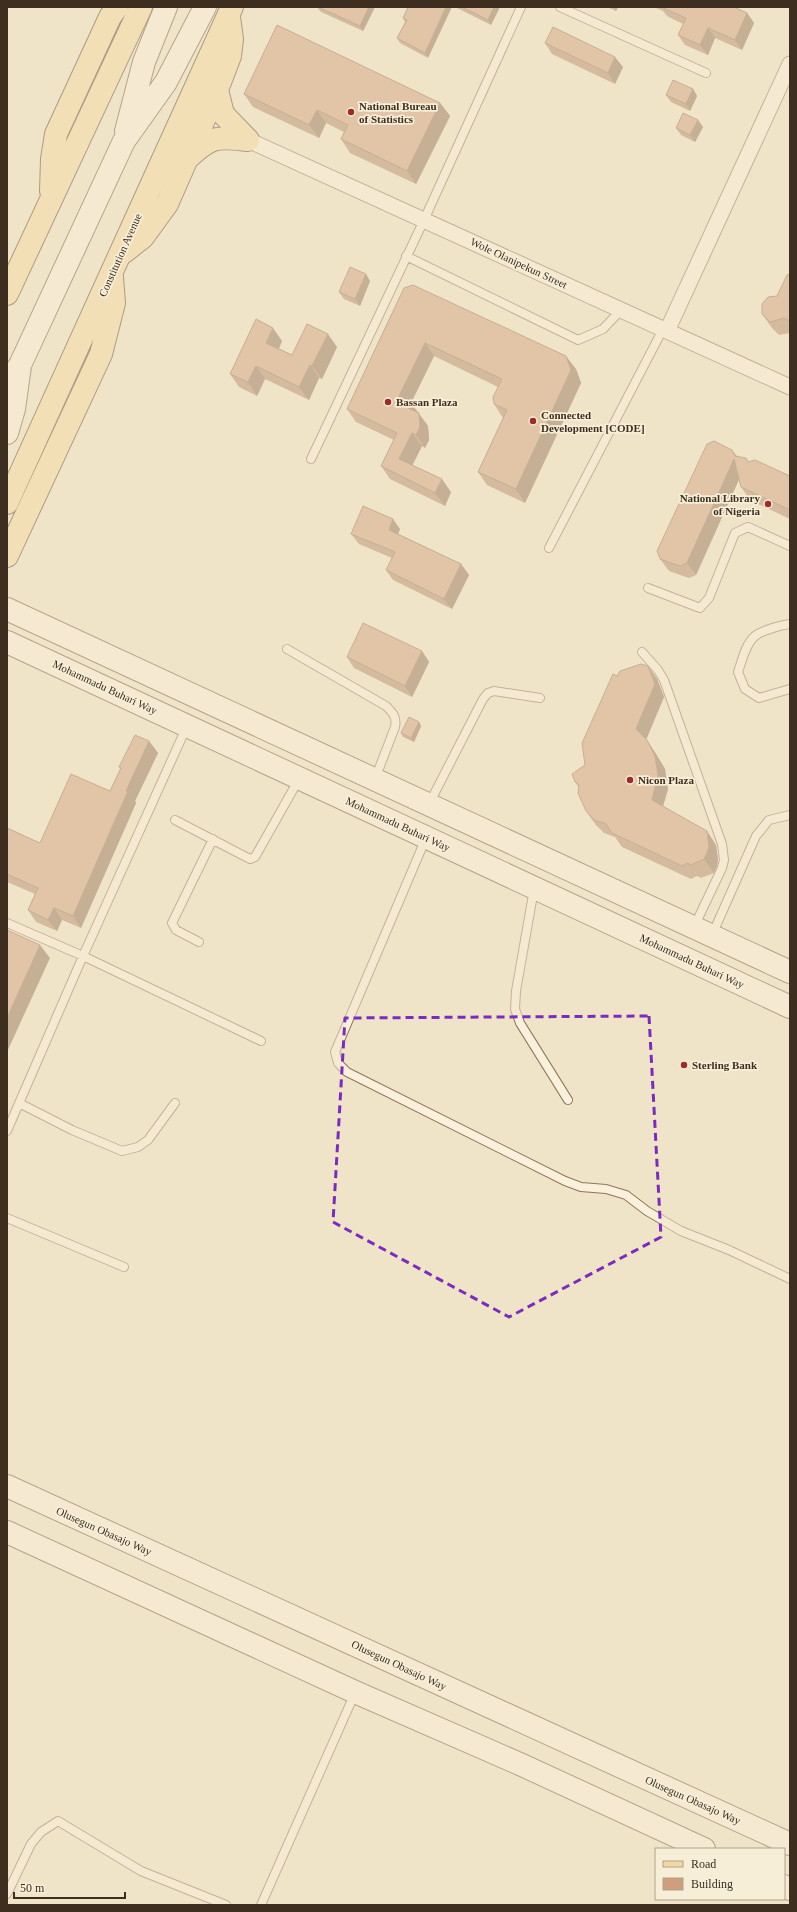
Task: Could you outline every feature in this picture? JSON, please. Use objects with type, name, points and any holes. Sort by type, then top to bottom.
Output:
[{"type":"main road","points":[[50,202],[52,158],[56,134],[110,17],[117,7]]},
{"type":"main road","points":[[7,294],[141,7]]},
{"type":"main road","points":[[124,141],[144,62],[166,7]]},
{"type":"main road","points":[[7,382],[20,365],[124,141],[166,82],[206,7]]},
{"type":"main road","points":[[7,556],[101,354],[114,303],[116,264],[143,237],[167,204],[217,90],[230,56],[232,39],[230,11]]},
{"type":"main road","name":"Constitution Avenue","points":[[7,503],[230,11]]},
{"type":"main road","points":[[217,90],[222,114],[248,140]]},
{"type":"main road","points":[[186,160],[211,139],[221,137],[248,140]]},
{"type":"main road","points":[[7,257],[35,234]]},
{"type":"main road","points":[[7,434],[14,409],[20,365]]},
{"type":"main road","points":[[7,610],[790,972]]},
{"type":"main road","name":"Mohammadu Buhari Way","points":[[7,642],[790,1006]]},
{"type":"main road","points":[[448,848],[462,820]]},
{"type":"main road","name":"Olusegun Obasajo Way","points":[[7,1486],[790,1844]]},
{"type":"main road","points":[[7,1532],[355,1692],[522,1765],[702,1848]]},
{"type":"street","points":[[664,330],[790,64]]},
{"type":"street","name":"Wole Olanipekun Street","points":[[248,140],[790,387]]},
{"type":"lane","points":[[311,459],[424,220],[521,7]]},
{"type":"lane","points":[[560,7],[706,73]]},
{"type":"lane","points":[[406,256],[578,340],[603,329],[621,310]]},
{"type":"lane","points":[[549,548],[664,330]]},
{"type":"lane","points":[[648,588],[700,608],[709,598],[735,534],[748,527],[790,546]]},
{"type":"lane","points":[[790,624],[782,625],[754,636],[744,653],[738,672],[745,689],[759,698],[790,689]]},
{"type":"lane","points":[[287,649],[386,706],[394,714],[396,727],[374,780]]},
{"type":"lane","points":[[642,652],[658,670],[664,680],[722,844],[724,860],[703,932]]},
{"type":"lane","points":[[429,805],[483,699],[488,693],[494,691],[540,698]]},
{"type":"lane","points":[[7,1131],[83,956],[187,726]]},
{"type":"lane","points":[[175,820],[250,859],[255,857],[299,778]]},
{"type":"lane","points":[[703,932],[756,836],[769,820],[790,815]]},
{"type":"lane","points":[[427,837],[335,1052],[338,1063],[347,1072],[565,1181],[580,1187],[606,1189],[626,1195],[647,1211],[681,1231],[729,1250],[790,1279]]},
{"type":"lane","points":[[199,942],[176,930],[172,923],[213,839]]},
{"type":"lane","points":[[534,888],[516,991],[515,1009],[520,1023],[568,1100]]},
{"type":"lane","points":[[7,923],[83,956],[261,1041]]},
{"type":"lane","points":[[19,1103],[72,1130],[122,1151],[138,1147],[148,1140],[175,1104]]},
{"type":"lane","points":[[7,1218],[124,1267]]},
{"type":"lane","points":[[261,1905],[355,1692]]},
{"type":"lane","points":[[7,1894],[31,1844],[41,1832],[58,1821],[141,1871],[226,1905]]},
{"type":"highlighted area","points":[[649,1016],[661,1237],[509,1317],[333,1222],[345,1018]]},
{"type":"building","points":[[318,7],[369,7],[360,26]]},
{"type":"building","points":[[408,7],[446,7],[425,53],[397,38],[407,20],[403,18]]},
{"type":"building","points":[[462,7],[494,7],[488,20]]},
{"type":"building","points":[[661,7],[734,7],[747,13],[735,40],[708,28],[700,45],[678,35],[686,18]]},
{"type":"building","name":"National Bureau of Statistics","points":[[277,25],[440,103],[407,171],[341,139],[348,125],[317,110],[309,125],[244,94]]},
{"type":"building","points":[[553,27],[615,57],[608,73],[545,43]]},
{"type":"building","points":[[673,80],[693,89],[686,104],[666,95]]},
{"type":"building","points":[[683,113],[698,120],[690,135],[676,128]]},
{"type":"building","points":[[350,267],[366,274],[355,299],[339,292]]},
{"type":"building","points":[[790,274],[790,321],[784,318],[770,322],[762,314],[762,304],[768,297],[777,296],[787,275]]},
{"type":"building","name":"Bassan Plaza","points":[[413,285],[566,356],[571,370],[516,489],[478,472],[507,410],[494,404],[493,397],[502,379],[425,343],[399,396],[411,402],[408,408],[419,413],[420,427],[416,435],[412,433],[399,459],[442,479],[435,493],[381,466],[397,433],[347,409],[404,288]]},
{"type":"building","points":[[256,319],[273,328],[266,343],[292,355],[307,324],[328,334],[312,366],[310,365],[299,387],[256,366],[248,382],[230,374]]},
{"type":"building","points":[[714,441],[732,450],[735,456],[746,458],[748,462],[755,460],[790,476],[790,510],[741,487],[734,459],[687,563],[680,566],[660,559],[657,551],[707,444]]},
{"type":"building","points":[[363,506],[393,519],[389,530],[461,564],[444,599],[386,570],[395,552],[351,534]]},
{"type":"building","points":[[363,623],[422,651],[405,686],[347,657]]},
{"type":"building","name":"Nicon Plaza","points":[[641,664],[648,666],[655,684],[636,729],[647,740],[655,756],[658,775],[652,800],[707,831],[709,847],[707,853],[704,859],[691,865],[687,863],[682,866],[612,833],[606,824],[594,820],[586,811],[578,793],[579,785],[575,782],[572,774],[585,765],[582,743],[613,674],[617,676],[620,671]]},
{"type":"building","points":[[409,717],[419,722],[411,738],[401,733]]},
{"type":"building","points":[[135,735],[149,741],[73,916],[54,908],[48,920],[28,910],[38,888],[7,874],[7,828],[40,843],[71,774],[110,791],[121,768],[119,767]]},
{"type":"building","points":[[7,930],[40,945],[7,1018]]},
{"type":"place","name":"National Bureau of Statistics","points":[[351,112]]},
{"type":"place","name":"Bassan Plaza","points":[[388,402]]},
{"type":"place","name":"Connected Development [CODE]","points":[[533,421]]},
{"type":"place","name":"National Library of Nigeria","points":[[768,504]]},
{"type":"place","name":"Nicon Plaza","points":[[630,780]]},
{"type":"place","name":"Sterling Bank","points":[[684,1065]]}]
